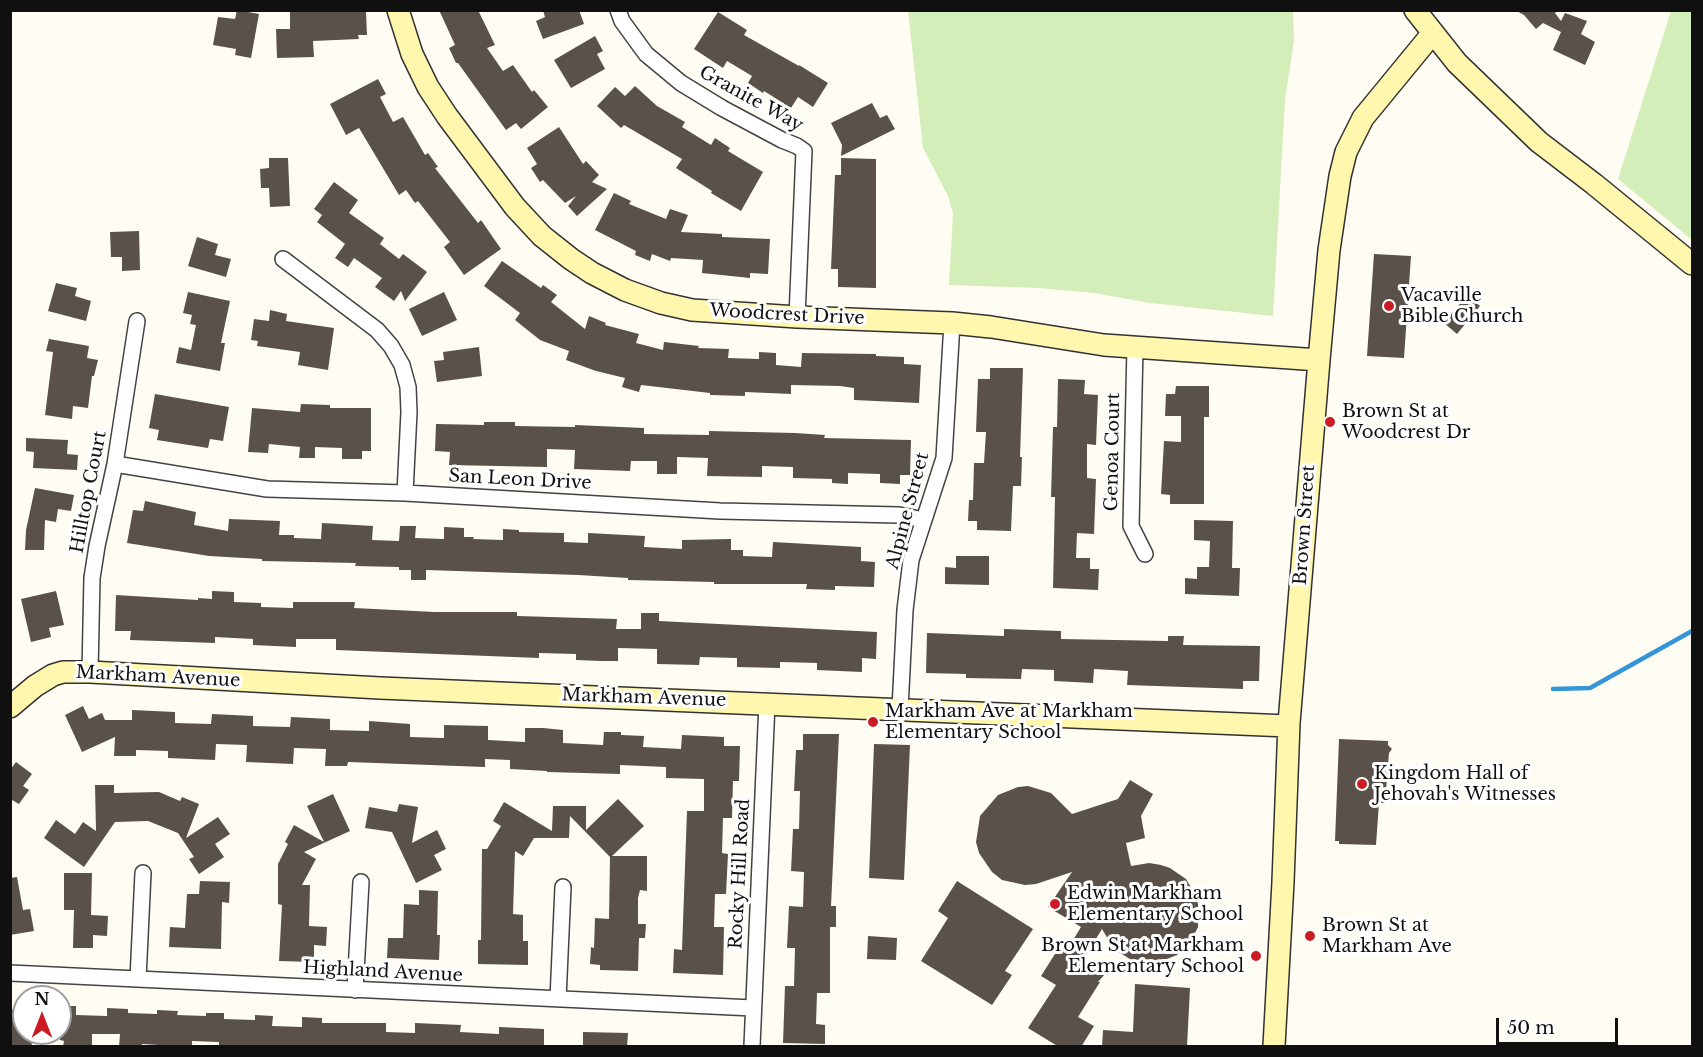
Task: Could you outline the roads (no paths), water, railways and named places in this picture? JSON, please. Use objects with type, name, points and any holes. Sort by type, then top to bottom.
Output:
[{"type":"street","name":"Woodcrest Drive","points":[[398,10],[412,54],[428,87],[514,207],[542,236],[570,259],[625,290],[661,303],[692,310],[952,323],[1104,345],[1319,360]]},
{"type":"street","name":"Granite Way","points":[[618,10],[622,21],[646,54],[681,83],[722,108],[804,151],[797,317]]},
{"type":"street","points":[[1415,10],[1457,63],[1539,142],[1692,264]]},
{"type":"street","name":"Brown Street","points":[[1274,1047],[1283,882],[1288,726],[1329,250],[1340,176],[1346,152],[1363,118],[1432,34]]},
{"type":"street","points":[[283,259],[377,330],[391,346],[402,365],[408,387],[409,412],[405,494]]},
{"type":"street","name":"Hilltop Court","points":[[90,672],[92,578],[115,464],[137,321]]},
{"type":"street","name":"Alpine Street","points":[[900,709],[905,610],[911,560],[944,458],[952,323]]},
{"type":"street","name":"Genoa Court","points":[[1135,347],[1131,526],[1146,554]]},
{"type":"street","name":"San Leon Drive","points":[[115,464],[267,489],[720,511],[899,515],[924,520]]},
{"type":"street","name":"Markham Avenue","points":[[10,707],[35,686],[53,675],[63,672],[90,672],[380,688],[1288,726]]},
{"type":"street","name":"Rocky Hill Road","points":[[752,1047],[767,703]]},
{"type":"street","points":[[138,979],[143,873]]},
{"type":"street","points":[[356,990],[361,882]]},
{"type":"street","points":[[558,999],[563,887]]},
{"type":"street","name":"Highland Avenue","points":[[10,973],[753,1008]]},
{"type":"waterway","points":[[1553,689],[1590,688],[1692,631]]},
{"type":"place","name":"Vacaville Bible Church","points":[[1389,306]]},
{"type":"place","name":"Brown St at Woodcrest Dr","points":[[1330,422]]},
{"type":"place","name":"Markham Ave at Markham Elementary School","points":[[873,722]]},
{"type":"place","name":"Kingdom Hall of Jehovah's Witnesses","points":[[1362,784]]},
{"type":"place","name":"Edwin Markham Elementary School","points":[[1055,904]]},
{"type":"place","name":"Brown St at Markham Ave","points":[[1310,936]]},
{"type":"place","name":"Brown St at Markham Elementary School","points":[[1256,956]]}]
